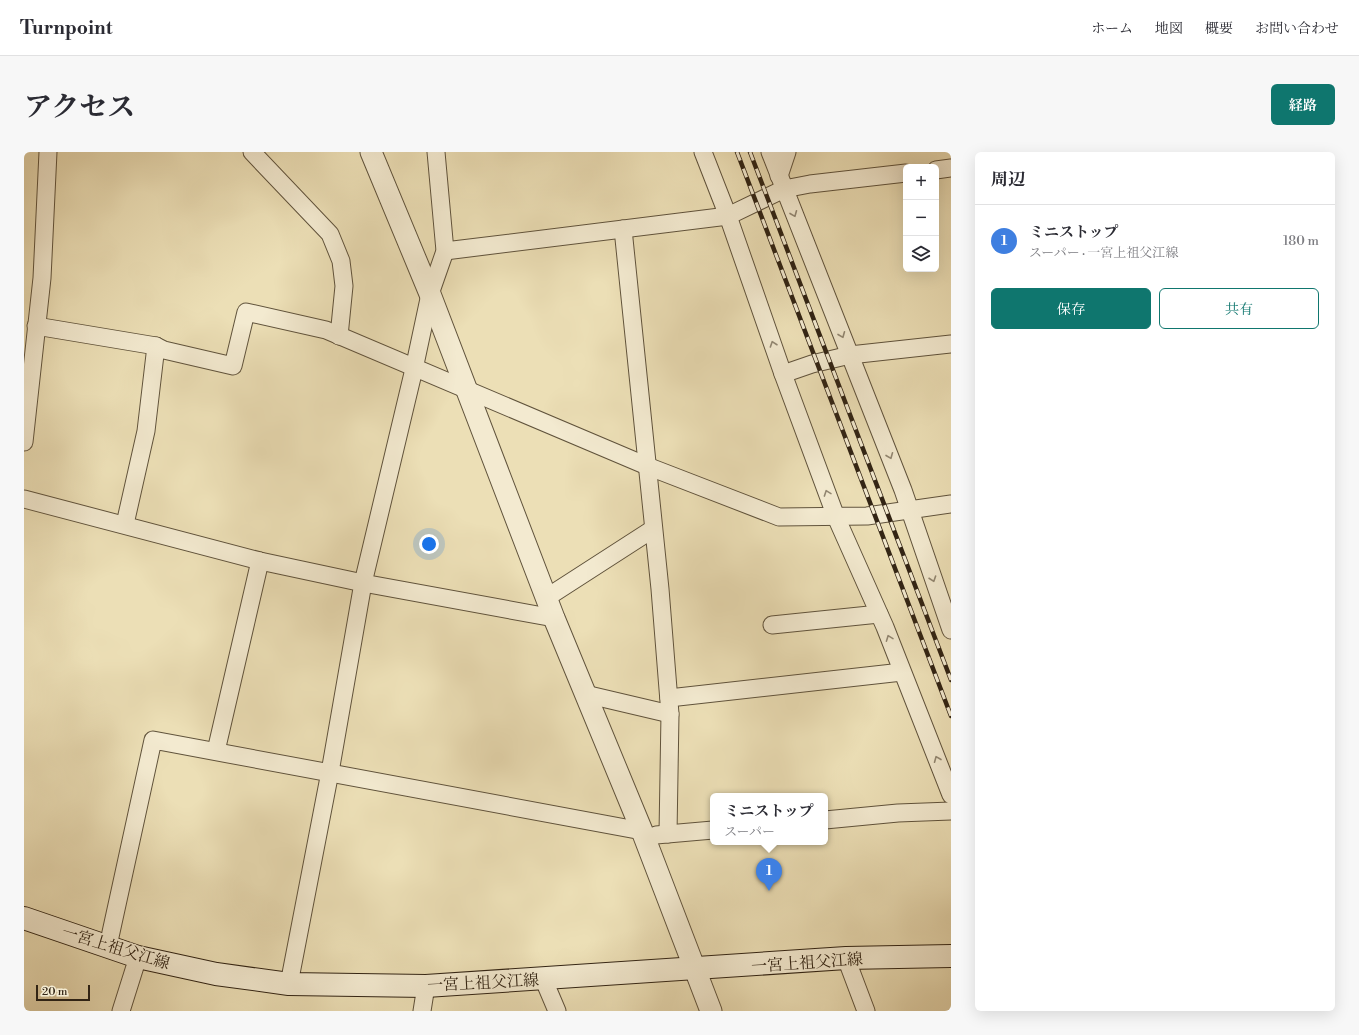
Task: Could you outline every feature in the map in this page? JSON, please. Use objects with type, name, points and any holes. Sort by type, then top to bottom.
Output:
[{"type":"main road","name":"一宮上祖父江線","points":[[24,918],[138,957],[216,974],[289,984],[426,986],[695,970],[846,958],[951,956]]},
{"type":"street","points":[[24,442],[42,278],[48,152]]},
{"type":"street","points":[[252,152],[330,234],[341,261],[344,286],[339,336]]},
{"type":"street","points":[[371,152],[430,294],[546,598],[643,833],[711,1011]]},
{"type":"street","points":[[289,984],[330,772],[363,583],[414,369],[430,294],[445,251],[436,152]]},
{"type":"street","points":[[703,152],[728,216],[783,374],[836,517],[879,614],[951,795]]},
{"type":"street","points":[[770,152],[910,509],[951,630]]},
{"type":"street","points":[[782,182],[787,152]]},
{"type":"street","points":[[939,170],[951,168]]},
{"type":"street","points":[[445,251],[728,216],[782,182],[810,184],[903,173]]},
{"type":"street","points":[[623,229],[670,706],[668,834]]},
{"type":"street","points":[[36,326],[156,346],[164,350],[234,366],[246,312],[326,330],[414,369],[647,466],[779,517],[867,516],[951,504]]},
{"type":"street","points":[[783,374],[812,364],[850,355],[951,344]]},
{"type":"street","points":[[125,524],[146,431],[156,346]]},
{"type":"street","points":[[24,500],[125,524],[260,561],[363,583],[554,618]]},
{"type":"street","points":[[546,598],[653,529]]},
{"type":"street","points":[[216,751],[260,561]]},
{"type":"street","points":[[772,625],[879,614]]},
{"type":"street","points":[[585,694],[670,706],[902,672]]},
{"type":"street","points":[[108,946],[152,740],[330,772],[643,833],[668,834],[710,830]]},
{"type":"street","points":[[828,820],[898,813],[951,811]]},
{"type":"street","points":[[121,1011],[138,957]]},
{"type":"street","points":[[846,958],[866,1011]]},
{"type":"street","points":[[543,978],[557,1011]]},
{"type":"street","points":[[422,1011],[426,986]]},
{"type":"railway","points":[[737,152],[951,716]]},
{"type":"railway","points":[[750,152],[951,680]]},
{"type":"place","name":"ミニストップ","points":[[769,891]]}]
